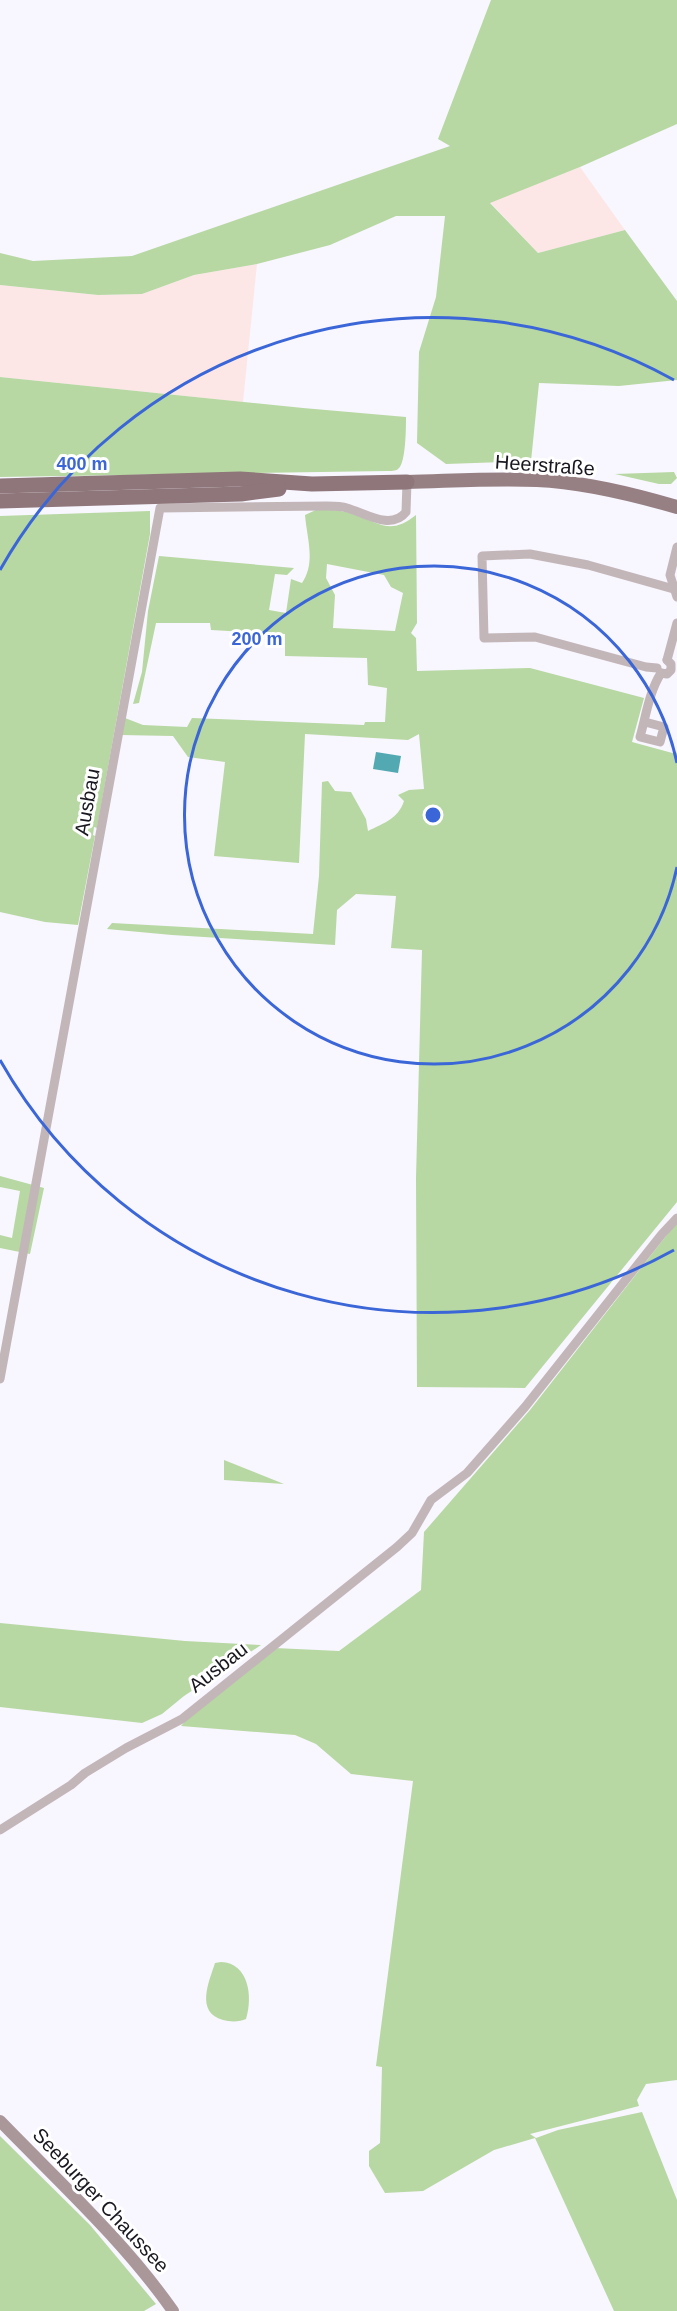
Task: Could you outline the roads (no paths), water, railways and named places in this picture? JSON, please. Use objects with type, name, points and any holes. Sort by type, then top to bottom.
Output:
[{"type":"highway","points":[[0,486],[240,479],[312,484],[407,482]]},
{"type":"highway","points":[[0,501],[241,494],[312,484]]},
{"type":"main road","name":"Heerstraße","points":[[407,482],[551,481],[599,488],[677,507]]},
{"type":"main road","name":"Seeburger Chaussee","points":[[0,2121],[124,2251],[172,2310]]},
{"type":"street","name":"Ausbau","points":[[0,1379],[160,508],[327,506],[344,507],[380,520],[391,521],[398,519],[406,512],[407,482]]},
{"type":"street","points":[[676,592],[670,575],[677,547]]},
{"type":"street","points":[[659,670],[535,637],[484,638],[482,556],[530,555],[588,565],[676,592]]},
{"type":"street","points":[[645,722],[660,662],[672,667],[677,623]]},
{"type":"street","name":"Ausbau","points":[[0,1830],[95,1767],[182,1719],[397,1547],[412,1533],[431,1500],[467,1473],[525,1407],[677,1218]]},
{"type":"water","points":[[376,752],[401,756],[398,773],[373,769]]}]
